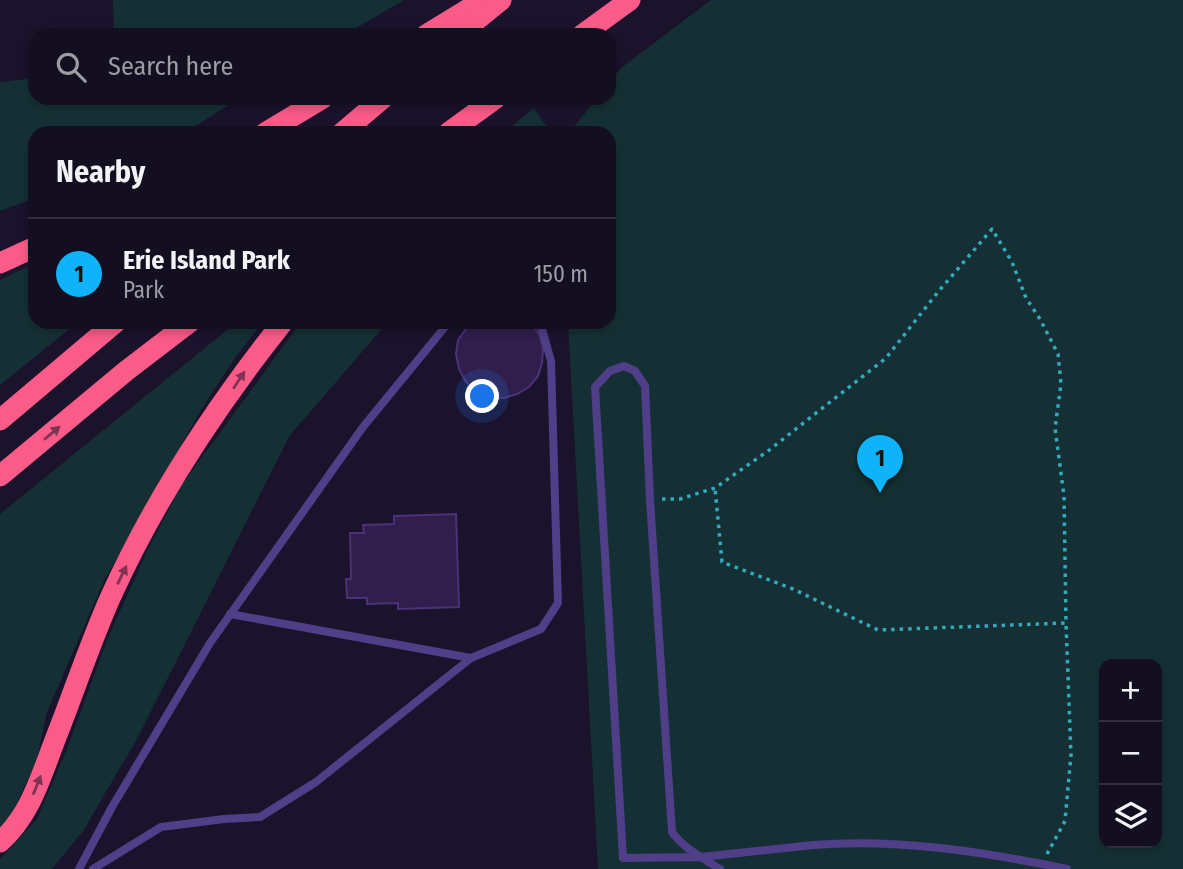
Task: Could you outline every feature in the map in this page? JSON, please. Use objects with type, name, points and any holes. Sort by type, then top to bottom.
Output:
[{"type":"highway","points":[[437,28],[483,0]]},
{"type":"highway","points":[[466,28],[500,0]]},
{"type":"highway","points":[[592,28],[632,0]]},
{"type":"highway","points":[[598,28],[632,0]]},
{"type":"highway","points":[[277,126],[311,105]]},
{"type":"highway","points":[[350,126],[375,105]]},
{"type":"highway","points":[[458,126],[486,105]]},
{"type":"highway","points":[[479,126],[504,105]]},
{"type":"highway","points":[[0,263],[28,250]]},
{"type":"highway","points":[[0,419],[108,329]]},
{"type":"highway","points":[[0,476],[126,370],[181,329]]},
{"type":"highway","points":[[0,842],[17,824],[33,795],[93,638],[156,509],[247,368],[278,329]]},
{"type":"lane","points":[[79,869],[112,807],[210,643],[363,427],[443,329]]},
{"type":"lane","points":[[93,869],[161,827],[260,817],[316,782],[471,657],[541,629],[558,603],[551,361],[542,329]]},
{"type":"lane","points":[[720,869],[701,857],[679,842],[672,832],[645,386],[635,370],[624,366],[610,371],[595,387],[623,858],[701,857],[814,845],[870,845],[965,852],[1067,869]]},
{"type":"lane","points":[[230,614],[471,657]]},
{"type":"path","points":[[650,500],[680,499],[715,488],[768,451],[886,358],[992,229],[1012,262],[1026,298],[1058,354],[1061,384],[1055,428],[1064,496],[1071,755],[1065,821],[1042,864]]},
{"type":"path","points":[[715,488],[722,562],[793,589],[878,630],[1066,623]]},
{"type":"green space","points":[[113,0],[404,0],[356,28],[114,28]]},
{"type":"green space","points":[[711,0],[1183,0],[1183,869],[598,869],[568,329],[616,329],[616,126],[575,126],[591,105],[616,105],[616,74],[621,68]]},
{"type":"green space","points":[[28,79],[28,105],[229,105],[195,126],[28,126],[28,201],[0,211],[0,82]]},
{"type":"green space","points":[[534,108],[546,126],[512,126]]},
{"type":"green space","points":[[28,266],[28,329],[69,329],[0,385],[0,280]]},
{"type":"green space","points":[[228,329],[258,329],[204,405],[104,581],[47,712],[37,759],[13,812],[0,828],[0,514]]},
{"type":"green space","points":[[296,329],[382,329],[290,435],[137,739],[83,831],[52,869],[0,869],[0,859],[37,819],[68,746],[107,640],[147,551],[181,486]]},
{"type":"building","points":[[466,329],[535,329],[543,349],[538,376],[529,387],[517,394],[504,398],[490,397],[466,382],[459,369],[456,354],[458,340]]},
{"type":"building","points":[[456,514],[459,607],[398,609],[398,603],[367,604],[367,598],[347,598],[346,579],[351,579],[350,533],[364,533],[363,525],[394,524],[394,516]]},
{"type":"place","name":"Erie Island Park","points":[[880,493]]}]
